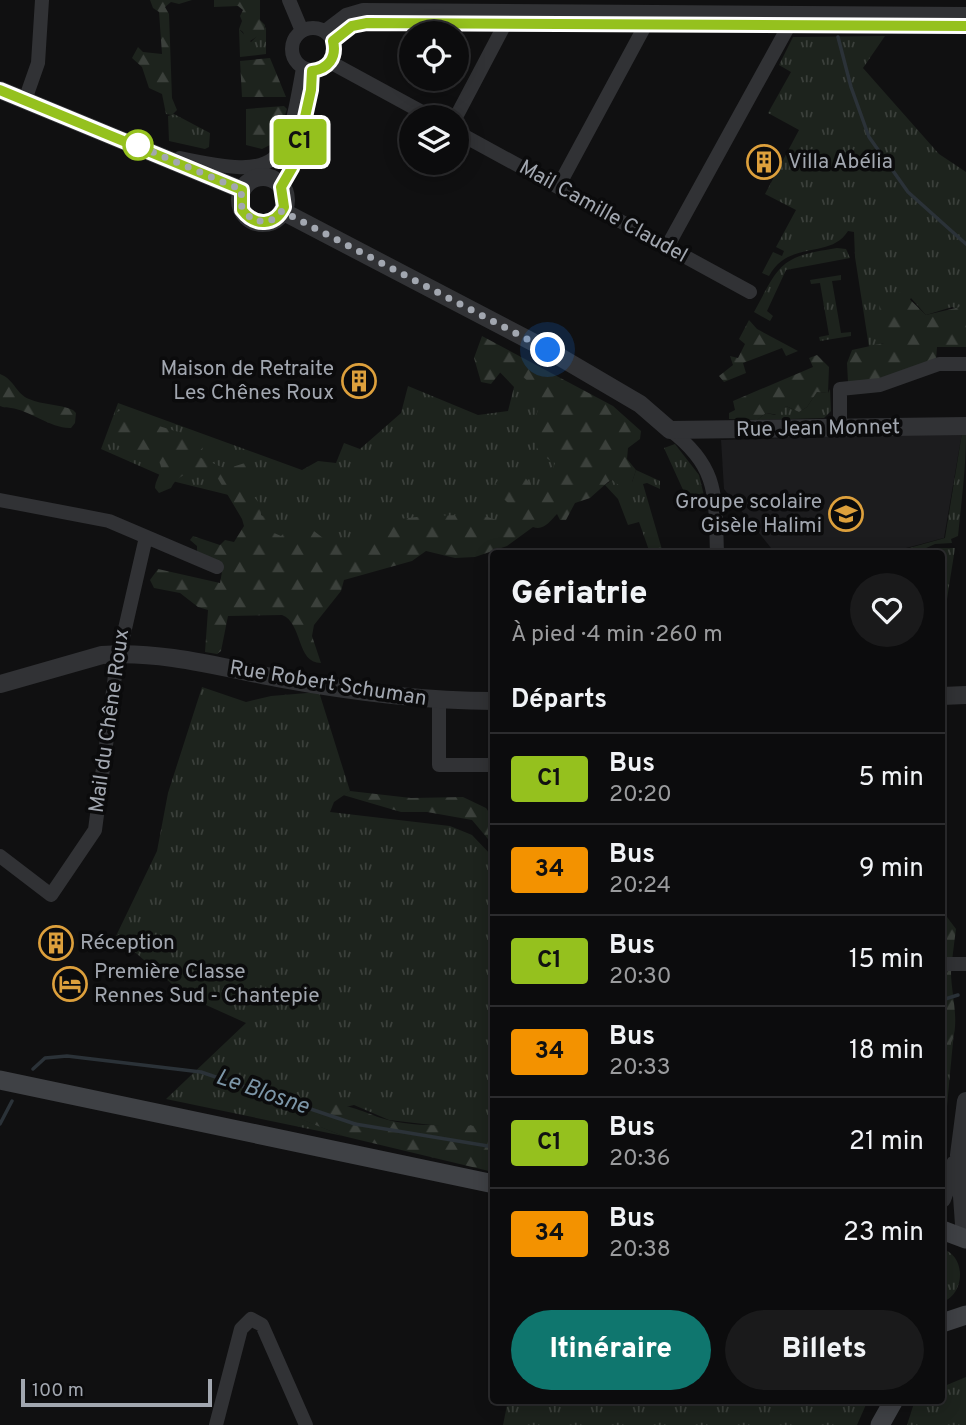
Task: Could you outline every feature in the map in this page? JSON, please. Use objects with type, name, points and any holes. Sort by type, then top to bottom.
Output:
[{"type":"main road","points":[[0,1080],[490,1183]]},
{"type":"main road","points":[[945,1231],[965,1238]]},
{"type":"main road","points":[[945,1324],[966,1315]]},
{"type":"main road","points":[[879,1425],[885,1404]]},
{"type":"main road","points":[[879,1425],[892,1404]]},
{"type":"street","points":[[25,100],[38,63],[42,0]]},
{"type":"street","points":[[289,0],[302,31]]},
{"type":"street","points":[[329,36],[345,15],[363,10],[505,18],[786,19],[966,26]]},
{"type":"street","points":[[786,19],[966,14]]},
{"type":"street","points":[[462,105],[505,18]]},
{"type":"street","points":[[558,187],[646,18]]},
{"type":"street","points":[[667,247],[786,19]]},
{"type":"street","points":[[281,187],[292,168],[311,90],[307,69],[294,59],[292,47],[302,31],[313,28],[329,36],[334,56],[330,62],[307,69]]},
{"type":"street","points":[[330,62],[408,105]]},
{"type":"street","points":[[167,157],[256,168],[274,161],[288,138],[307,69]]},
{"type":"street","points":[[0,90],[242,190]]},
{"type":"street","name":"Mail Camille Claudel","points":[[469,139],[750,292]]},
{"type":"street","points":[[261,177],[272,179],[281,187],[285,197],[282,211],[269,222],[252,220],[240,204],[242,190],[247,183],[261,177]]},
{"type":"street","points":[[282,211],[548,350],[640,404],[696,453],[713,481],[717,550]]},
{"type":"street","points":[[840,429],[840,389],[880,385],[939,364],[966,364]]},
{"type":"street","name":"Rue Jean Monnet","points":[[670,430],[966,426]]},
{"type":"street","points":[[0,500],[109,521],[217,567]]},
{"type":"street","name":"Mail du Chêne Roux","points":[[0,856],[51,895],[95,830],[120,653],[146,537]]},
{"type":"street","name":"Rue Robert Schuman","points":[[0,684],[102,655],[120,653],[206,665],[341,690],[439,701],[490,701]]},
{"type":"street","points":[[945,696],[966,695]]},
{"type":"street","points":[[439,701],[439,765],[490,765]]},
{"type":"street","points":[[945,964],[966,964]]},
{"type":"street","points":[[965,1238],[959,1155],[966,1101]]},
{"type":"street","points":[[945,1191],[959,1155]]},
{"type":"street","points":[[216,1425],[241,1329],[251,1319],[262,1325],[306,1425]]},
{"type":"shaded area","name":"Groupe scolaire Gisèle Halimi","points":[[962,433],[944,538],[899,550],[773,550],[724,489],[721,440]]},
{"type":"green space","points":[[150,0],[192,0],[179,4],[171,2],[165,7],[169,14],[172,98],[177,110],[172,115],[166,114],[162,94],[149,88],[142,67],[132,58],[138,47],[143,52],[162,54],[159,12],[153,8]]},
{"type":"green space","points":[[214,0],[260,0],[260,20],[265,25],[264,32],[247,43],[239,29],[243,10],[238,6],[214,7]]},
{"type":"green space","points":[[266,27],[266,54],[240,57],[239,29],[251,42]]},
{"type":"green space","points":[[885,36],[863,68],[939,154],[966,172],[966,312],[952,307],[926,315],[911,298],[884,343],[869,347],[855,257],[854,232],[848,231],[831,245],[787,257],[769,276],[762,273],[773,252],[782,256],[784,251],[776,247],[796,210],[765,194],[799,130],[768,113],[791,72],[779,65],[793,37]]},
{"type":"green space","points":[[270,58],[286,97],[242,97],[240,61]]},
{"type":"green space","points":[[284,106],[287,109],[276,142],[262,149],[246,145],[246,109]]},
{"type":"green space","points":[[174,114],[210,133],[209,147],[205,149],[169,141],[168,116]]},
{"type":"green space","points":[[837,248],[846,249],[850,258],[786,270],[767,311],[773,316],[770,321],[754,312],[770,282],[784,265],[804,255]]},
{"type":"green space","points":[[841,275],[841,280],[832,281],[841,333],[851,332],[851,336],[820,341],[819,337],[829,335],[820,283],[811,284],[810,280]]},
{"type":"green space","points":[[902,292],[926,315],[960,307],[966,311],[966,347],[937,347],[936,360],[878,381],[848,382],[847,363],[852,350],[884,343],[879,305],[884,297]]},
{"type":"green space","points":[[749,320],[757,329],[798,351],[786,356],[782,348],[743,363],[746,373],[724,382],[719,376],[733,365],[730,356],[738,358],[745,344],[739,339]]},
{"type":"green space","points":[[482,336],[613,406],[641,431],[640,439],[628,448],[627,459],[636,470],[632,482],[620,486],[612,480],[590,498],[575,503],[566,520],[560,520],[557,514],[546,525],[533,527],[507,546],[475,557],[455,558],[426,551],[412,561],[344,580],[341,591],[314,625],[312,636],[321,663],[307,657],[289,619],[282,615],[228,616],[221,651],[217,654],[205,652],[208,610],[198,607],[180,593],[154,588],[150,580],[158,569],[220,583],[223,566],[197,552],[197,546],[190,540],[193,536],[220,545],[225,540],[234,542],[244,526],[242,519],[217,477],[197,473],[185,475],[171,488],[159,493],[155,488],[161,470],[158,461],[152,456],[117,445],[112,440],[110,430],[117,412],[126,408],[149,423],[205,440],[206,445],[199,451],[199,457],[226,469],[245,463],[250,477],[248,490],[261,505],[261,515],[271,520],[274,533],[281,536],[289,528],[305,524],[328,542],[360,545],[371,542],[368,529],[376,524],[405,518],[482,516],[514,525],[518,520],[517,512],[497,492],[495,484],[503,476],[523,475],[532,486],[546,489],[555,463],[535,445],[534,430],[540,403],[527,380],[516,372],[503,369],[491,384],[481,382],[474,358]]},
{"type":"green space","points":[[499,354],[606,431],[512,528],[492,540],[325,548],[274,537],[249,500],[176,482],[101,449],[118,403],[302,470],[318,461],[336,463],[344,443],[360,449],[401,413],[408,386],[478,415],[508,411],[514,387],[493,365]]},
{"type":"green space","points":[[817,355],[829,367],[828,393],[817,392],[807,407],[799,412],[786,406],[779,415],[766,413],[757,420],[729,419],[729,413],[735,410],[733,401],[813,367],[809,358]]},
{"type":"green space","points":[[0,374],[29,399],[73,410],[76,413],[75,423],[71,428],[64,428],[18,409],[0,406]]},
{"type":"green space","points":[[830,389],[831,411],[824,418],[757,420],[766,413],[775,415],[786,406],[799,412],[807,407],[817,392],[828,393]]},
{"type":"green space","points":[[962,433],[966,433],[958,536],[951,539],[952,543],[935,544],[922,550],[902,550],[945,538]]},
{"type":"green space","points":[[675,444],[699,475],[707,508],[684,500],[684,492],[664,448]]},
{"type":"green space","points":[[636,470],[660,481],[660,489],[643,484],[662,550],[649,550],[639,522],[628,525],[618,499],[605,485],[612,480],[632,482]]},
{"type":"green space","points":[[955,548],[945,612],[945,550],[934,550]]},
{"type":"green space","points":[[202,687],[246,702],[271,696],[319,692],[350,791],[334,802],[330,812],[450,826],[472,835],[490,854],[490,1127],[457,1128],[389,1120],[354,1105],[299,1118],[343,1136],[166,1099],[246,1023],[186,996],[116,936],[157,851],[168,793]]},
{"type":"green space","points":[[350,791],[411,798],[463,797],[486,808],[490,814],[490,841],[472,820],[427,812],[401,812],[343,795]]},
{"type":"green space","points":[[945,916],[956,929],[951,973],[955,1028],[945,1050]]},
{"type":"green space","points":[[954,1031],[945,1114],[945,1052]]},
{"type":"green space","points":[[330,1104],[401,1123],[490,1127],[490,1171],[343,1136],[298,1118]]},
{"type":"green space","points":[[945,1250],[956,1259],[960,1275],[956,1291],[945,1300]]},
{"type":"green space","points":[[966,1377],[966,1425],[907,1425],[914,1404],[945,1404],[945,1386]]},
{"type":"green space","points":[[507,1404],[866,1404],[857,1425],[503,1425]]},
{"type":"waterway","points":[[838,37],[851,87],[869,137],[908,192],[966,244]]},
{"type":"waterway","name":"Le Blosne","points":[[945,999],[958,995]]},
{"type":"waterway","name":"Le Blosne","points":[[33,1069],[45,1058],[67,1056],[201,1072],[355,1124],[490,1146]]},
{"type":"waterway","name":"Le Blosne","points":[[0,1124],[12,1101]]},
{"type":"bus line","name":"C1","points":[[0,90],[242,190],[242,210],[252,220],[263,223],[279,216],[284,207],[285,197],[281,187],[292,168],[299,144],[311,90],[312,71],[325,67],[330,62],[334,56],[333,41],[352,26],[367,23],[966,26]]},
{"type":"place","name":"Villa Abélia","points":[[764,162]]},
{"type":"place","name":"Maison de Retraite Les Chênes Roux","points":[[359,381]]},
{"type":"place","name":"Groupe scolaire Gisèle Halimi","points":[[846,514]]},
{"type":"place","name":"Réception","points":[[56,943]]},
{"type":"place","name":"Première Classe Rennes Sud - Chantepie","points":[[70,984]]},
{"type":"route","points":[[138,145],[134,144],[242,190],[242,210],[252,220],[269,222],[282,211],[548,350]]}]
